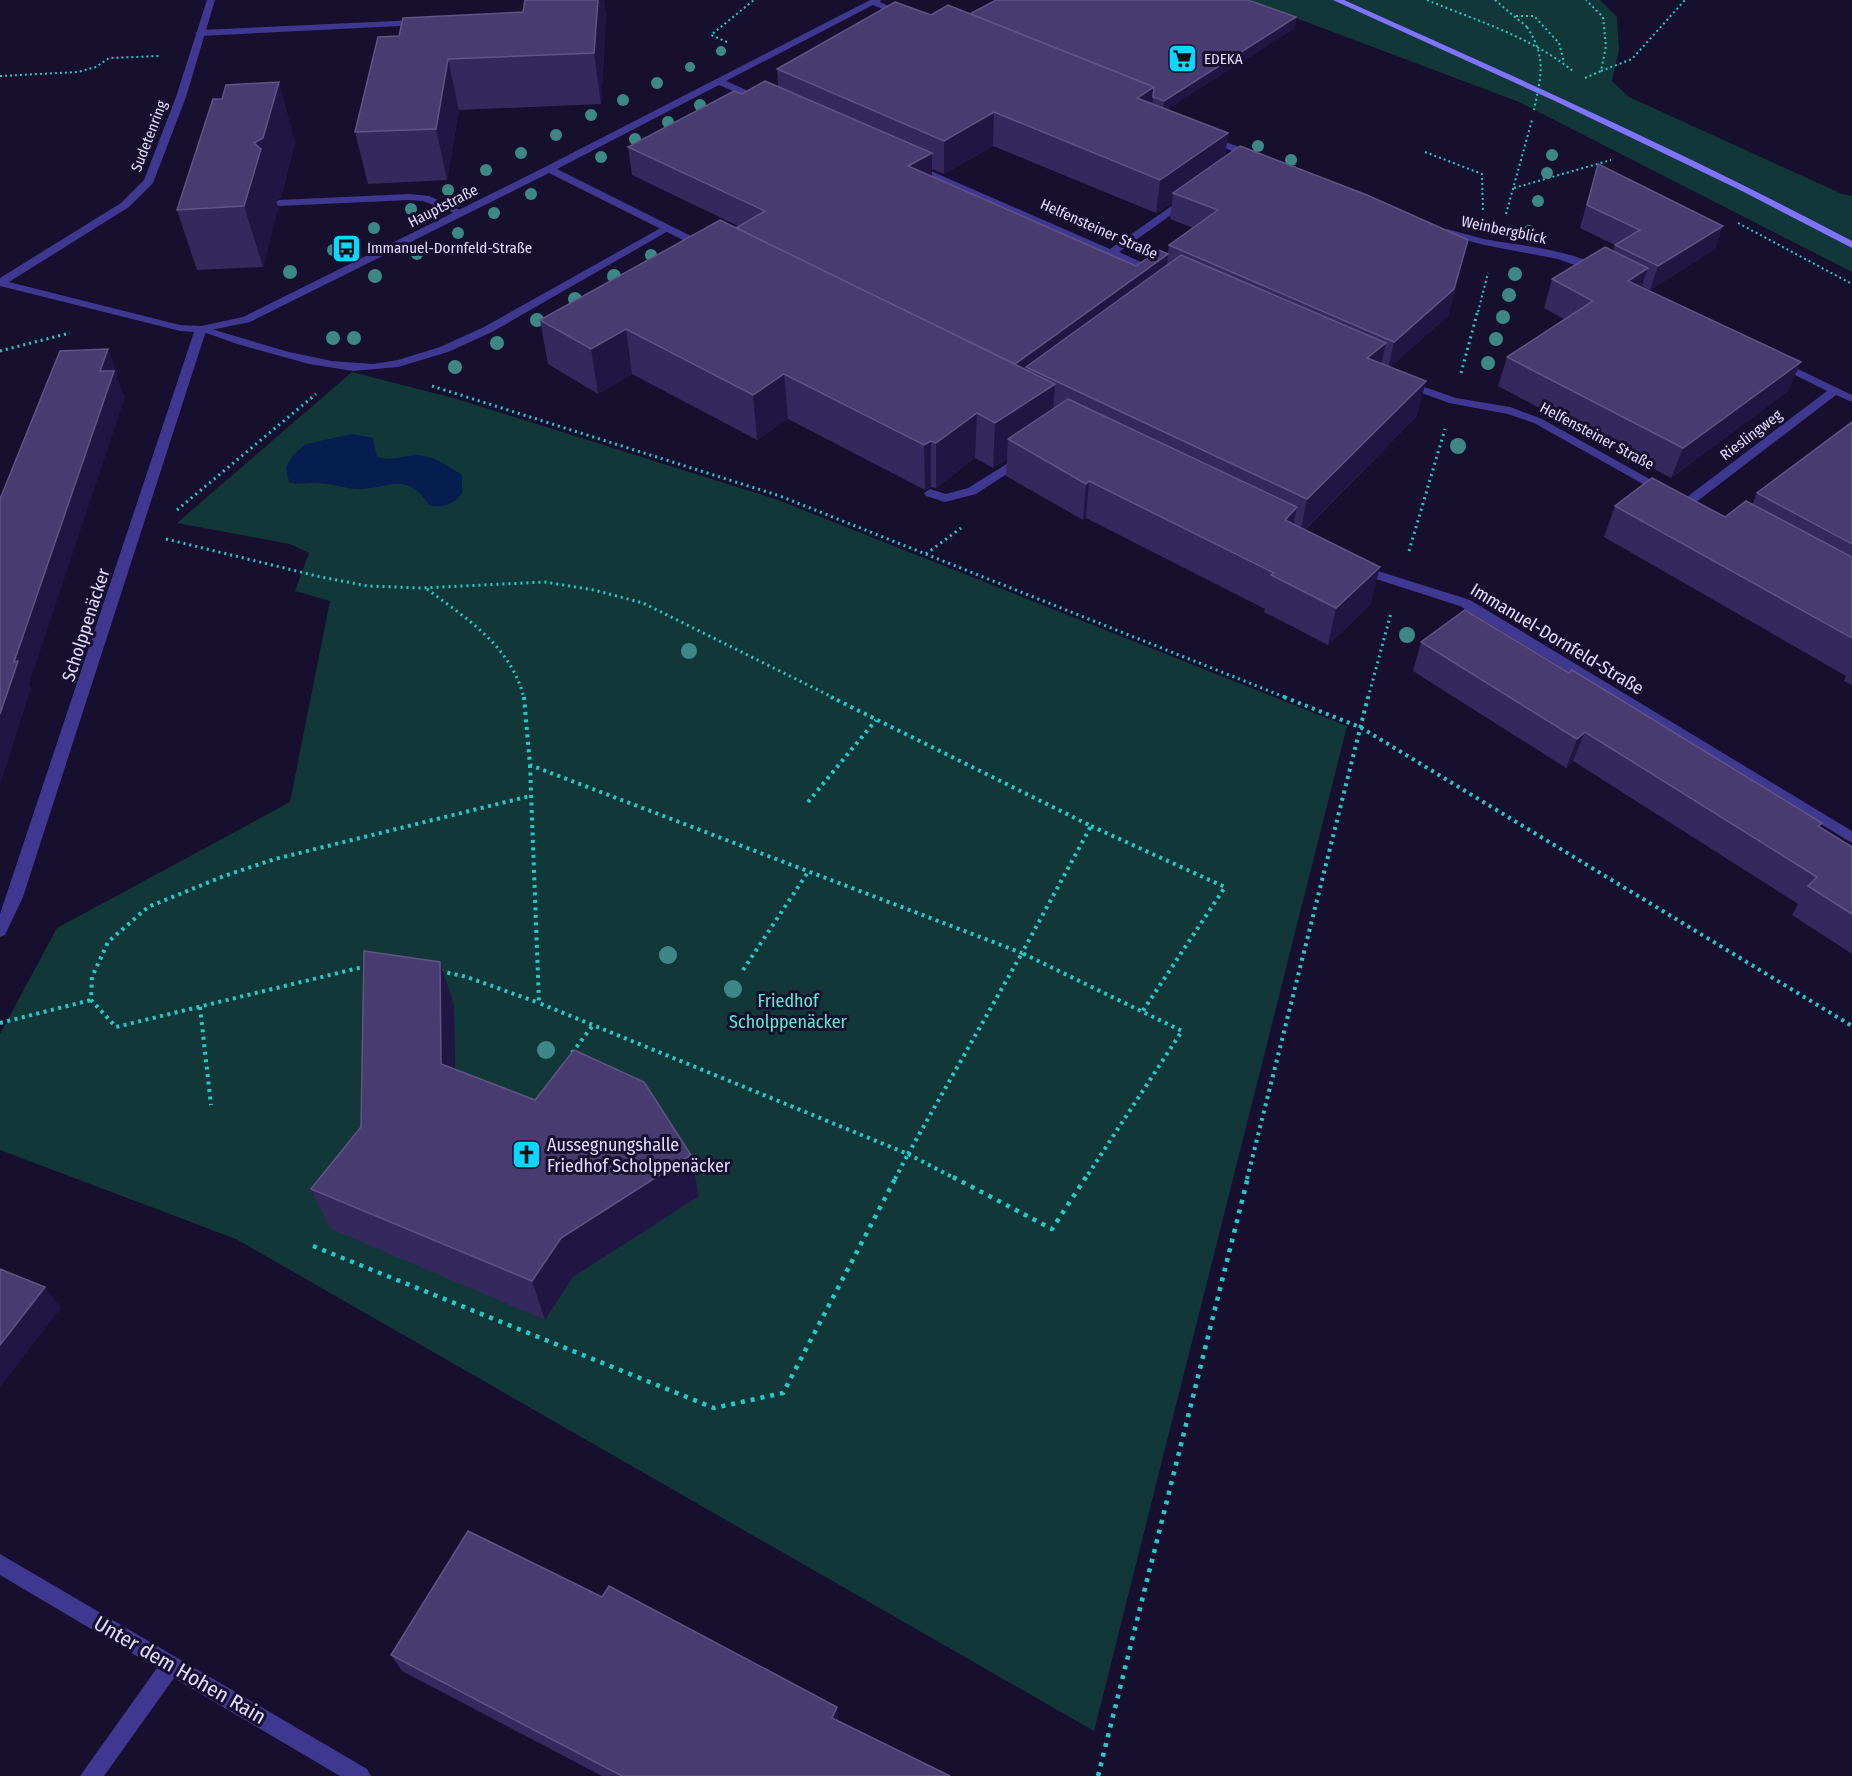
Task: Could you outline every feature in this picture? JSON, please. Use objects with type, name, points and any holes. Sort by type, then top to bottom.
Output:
[{"type":"main road","points":[[1337,0],[1558,99],[1744,188],[1852,245]]},
{"type":"street","name":"Sudetenring","points":[[0,283],[125,204],[149,181],[211,0]]},
{"type":"street","points":[[875,1],[912,18]]},
{"type":"street","name":"Hauptstraße","points":[[0,283],[156,324],[201,329],[246,320],[549,169],[875,1]]},
{"type":"street","points":[[200,33],[416,23]]},
{"type":"street","points":[[720,82],[775,106]]},
{"type":"street","points":[[1196,133],[1251,159]]},
{"type":"street","name":"Helfensteiner Straße","points":[[905,163],[1166,277]]},
{"type":"street","points":[[549,169],[718,254]]},
{"type":"street","points":[[1111,253],[1195,194]]},
{"type":"street","points":[[279,203],[409,197],[425,198],[462,213]]},
{"type":"street","name":"Weinbergblick","points":[[1433,227],[1466,239],[1563,257],[1610,276]]},
{"type":"street","points":[[201,329],[264,349],[319,362],[348,366],[372,367],[419,358],[452,348],[510,318],[666,228]]},
{"type":"street","name":"Scholppenäcker","points":[[0,931],[15,897],[201,329]]},
{"type":"street","points":[[1770,358],[1852,399]]},
{"type":"street","name":"Helfensteiner Straße","points":[[1399,380],[1430,394],[1453,401],[1510,411],[1538,421],[1692,506]]},
{"type":"street","name":"Rieslingweg","points":[[1692,506],[1834,391]]},
{"type":"street","points":[[930,493],[945,498],[972,492],[1030,453]]},
{"type":"street","name":"Immanuel-Dornfeld-Straße","points":[[1345,563],[1366,573],[1433,591],[1465,603],[1852,838]]},
{"type":"street","name":"Unter dem Hohen Rain","points":[[0,1564],[360,1776]]},
{"type":"street","points":[[91,1776],[172,1664]]},
{"type":"path","points":[[754,0],[711,35],[764,57]]},
{"type":"path","points":[[1098,1776],[1360,728],[1495,245],[1514,189],[1534,110],[1542,65],[1539,44],[1516,16],[1495,0]]},
{"type":"path","points":[[1586,0],[1603,17],[1606,46],[1601,71]]},
{"type":"path","points":[[1581,80],[1632,59],[1685,0]]},
{"type":"path","points":[[1516,16],[1534,16],[1559,43],[1565,63]]},
{"type":"path","points":[[0,76],[78,72],[96,67],[109,58],[194,54]]},
{"type":"path","points":[[1425,152],[1482,174],[1483,214],[1503,222]]},
{"type":"path","points":[[1514,189],[1611,160]]},
{"type":"path","points":[[1736,222],[1852,284]]},
{"type":"path","points":[[0,351],[71,332],[110,311]]},
{"type":"path","points":[[136,532],[184,506],[348,366]]},
{"type":"path","points":[[372,367],[780,496],[1360,728],[1852,1026]]},
{"type":"path","points":[[136,532],[319,578],[379,587],[427,589],[545,582],[580,585],[643,603],[1091,826],[1225,887],[1142,1012]]},
{"type":"path","points":[[427,589],[493,640],[507,657],[524,694],[530,765],[539,1003]]},
{"type":"path","points":[[808,802],[876,720]]},
{"type":"path","points":[[433,969],[467,977],[593,1024],[908,1154],[1052,1230],[1182,1031],[1022,954],[661,813],[530,765]]},
{"type":"path","points":[[370,966],[351,968],[116,1027],[91,1000],[92,977],[108,942],[148,907],[224,876],[275,859],[530,796]]},
{"type":"path","points":[[313,1246],[714,1408],[783,1393],[908,1154],[1022,954],[1091,826]]},
{"type":"path","points":[[743,970],[808,872]]},
{"type":"path","points":[[0,1023],[91,1000]]},
{"type":"path","points":[[200,1007],[211,1105]]},
{"type":"path","points":[[565,1063],[593,1024]]},
{"type":"green space","points":[[1248,0],[1600,0],[1617,17],[1619,50],[1612,81],[1629,97],[1842,194],[1852,196],[1852,272],[1519,102]]},
{"type":"green space","name":"Friedhof Scholppenäcker","points":[[352,372],[457,399],[778,500],[1347,726],[1094,1731],[236,1239],[0,1150],[0,1034],[57,928],[290,802],[330,601],[295,591],[309,553],[290,544],[177,523]]},
{"type":"water","points":[[352,434],[373,438],[377,457],[390,459],[418,455],[444,464],[462,475],[462,493],[448,505],[434,506],[429,505],[412,487],[403,484],[354,489],[326,484],[289,482],[286,467],[293,455],[306,444]]},
{"type":"building","points":[[525,0],[598,0],[594,53],[448,59],[436,129],[355,132],[378,37],[399,36],[403,18],[523,12]]},
{"type":"building","name":"EDEKA","points":[[996,0],[1248,0],[1296,17],[1164,101],[1153,97],[1154,87],[970,14]]},
{"type":"building","points":[[895,2],[931,15],[948,5],[1154,87],[1137,98],[1228,133],[1160,180],[994,112],[944,141],[777,69]]},
{"type":"building","points":[[765,81],[932,153],[908,166],[1136,266],[1159,250],[1168,254],[1015,364],[736,228],[765,211],[628,147],[734,91],[742,94]]},
{"type":"building","points":[[279,82],[263,138],[254,143],[261,149],[244,206],[177,210],[213,99],[222,99],[226,85]]},
{"type":"building","points":[[1240,146],[1367,195],[1468,240],[1454,289],[1394,342],[1169,245],[1218,210],[1173,193]]},
{"type":"building","points":[[1598,164],[1723,226],[1658,266],[1615,245],[1640,230],[1587,205]]},
{"type":"building","points":[[720,220],[1055,384],[995,423],[977,413],[936,443],[931,441],[924,445],[784,374],[753,395],[626,329],[591,349],[540,320]]},
{"type":"building","points":[[1605,247],[1648,268],[1628,281],[1801,362],[1683,448],[1507,357],[1593,301],[1552,279]]},
{"type":"building","points":[[1181,255],[1386,343],[1367,358],[1426,381],[1307,499],[1026,367]]},
{"type":"building","points":[[108,349],[100,371],[114,371],[14,662],[18,661],[0,714],[0,499],[60,351]]},
{"type":"building","points":[[1068,399],[1297,507],[1285,520],[1380,567],[1336,608],[1271,575],[1274,573],[1089,481],[1086,484],[1008,439]]},
{"type":"building","points":[[1852,422],[1852,544],[1757,493]]},
{"type":"building","points":[[1652,478],[1725,517],[1746,501],[1852,557],[1852,638],[1615,506]]},
{"type":"building","points":[[1465,610],[1569,673],[1572,670],[1822,823],[1818,826],[1852,847],[1852,914],[1808,886],[1817,877],[1585,732],[1577,739],[1421,642]]},
{"type":"building","name":"Aussegnungshalle Friedhof Scholppenäcker","points":[[364,951],[440,962],[441,1064],[535,1100],[574,1050],[644,1082],[691,1155],[561,1238],[532,1281],[311,1189],[361,1127]]},
{"type":"building","points":[[0,1269],[45,1287],[0,1345]]},
{"type":"building","points":[[468,1531],[602,1597],[609,1586],[837,1707],[832,1718],[950,1776],[622,1776],[391,1655]]},
{"type":"place","name":"EDEKA","points":[[1183,59]]},
{"type":"place","name":"Immanuel-Dornfeld-Straße","points":[[346,248]]},
{"type":"place","name":"Aussegnungshalle Friedhof Scholppenäcker","points":[[526,1155]]}]
